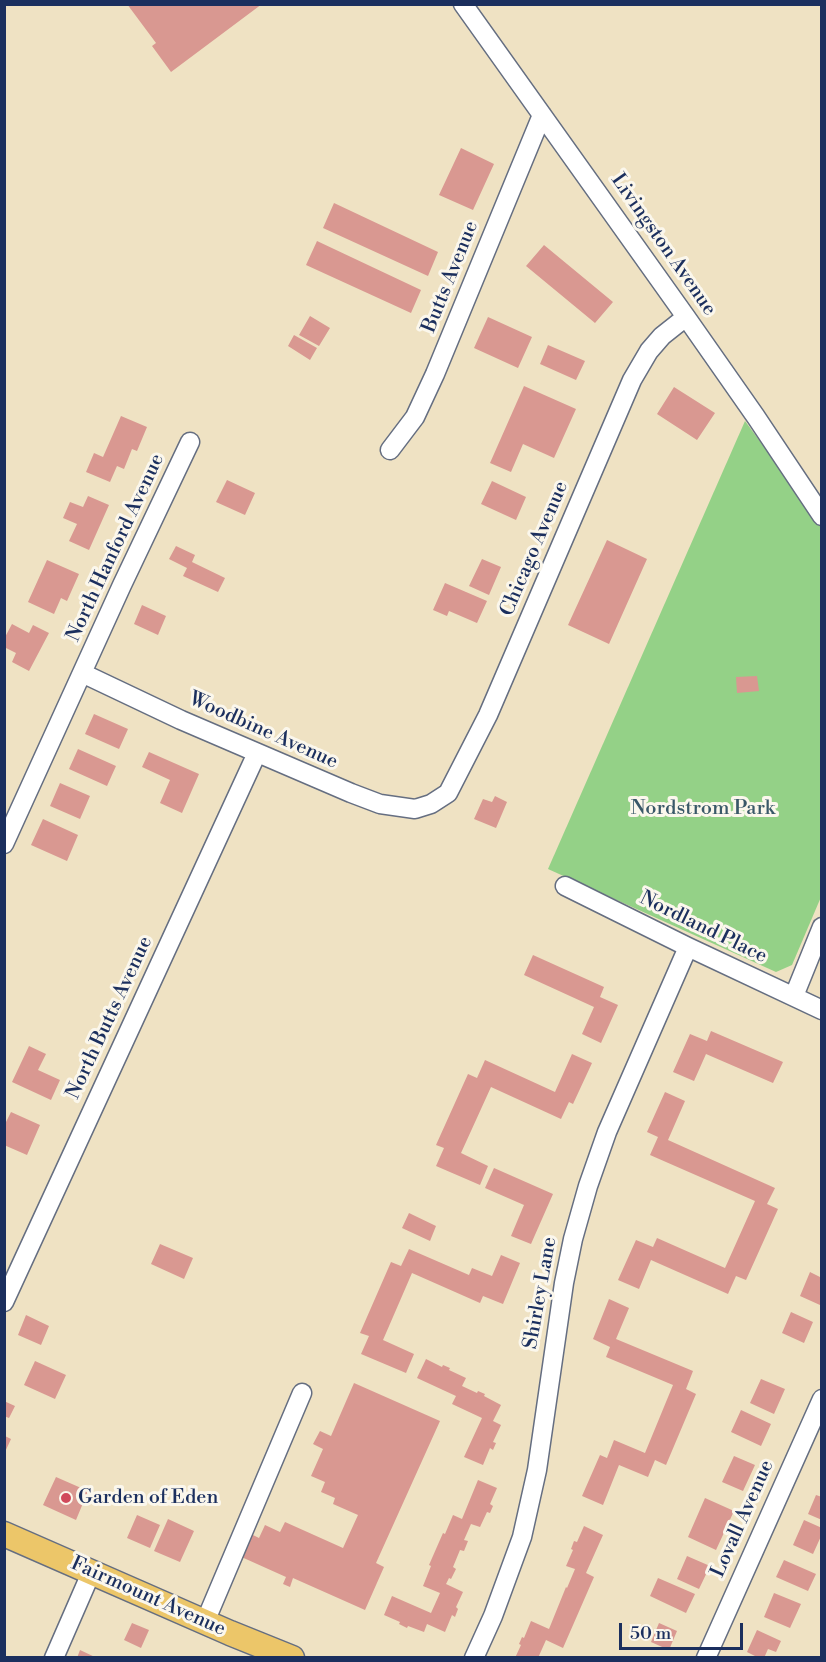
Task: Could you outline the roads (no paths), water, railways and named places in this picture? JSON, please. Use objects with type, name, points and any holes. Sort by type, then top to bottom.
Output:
[{"type":"main road","name":"Fairmount Avenue","points":[[4,1534],[279,1655]]},
{"type":"street","name":"Livingston Avenue","points":[[463,4],[687,317],[822,516]]},
{"type":"street","name":"Butts Avenue","points":[[390,450],[415,417],[435,374],[542,115]]},
{"type":"street","name":"Chicago Avenue","points":[[431,804],[448,793],[488,715],[632,380],[649,351],[662,336],[687,317]]},
{"type":"street","name":"North Hanford Avenue","points":[[4,844],[190,442]]},
{"type":"street","name":"Woodbine Avenue","points":[[82,673],[181,720],[351,794],[380,804],[415,809],[431,804]]},
{"type":"street","name":"North Butts Avenue","points":[[4,1302],[257,753]]},
{"type":"street","name":"Nordland Place","points":[[565,886],[822,1010]]},
{"type":"street","points":[[794,996],[822,927]]},
{"type":"street","name":"Shirley Lane","points":[[474,1658],[493,1616],[522,1537],[537,1470],[564,1283],[573,1239],[588,1186],[607,1132],[688,947]]},
{"type":"street","points":[[205,1622],[302,1393]]},
{"type":"street","name":"Lovall Avenue","points":[[706,1658],[822,1399]]},
{"type":"street","points":[[54,1658],[91,1573]]},
{"type":"place","name":"Garden of Eden","points":[[66,1498]]},
{"type":"park label","name":"Nordstrom Park","points":[[703,809]]}]
